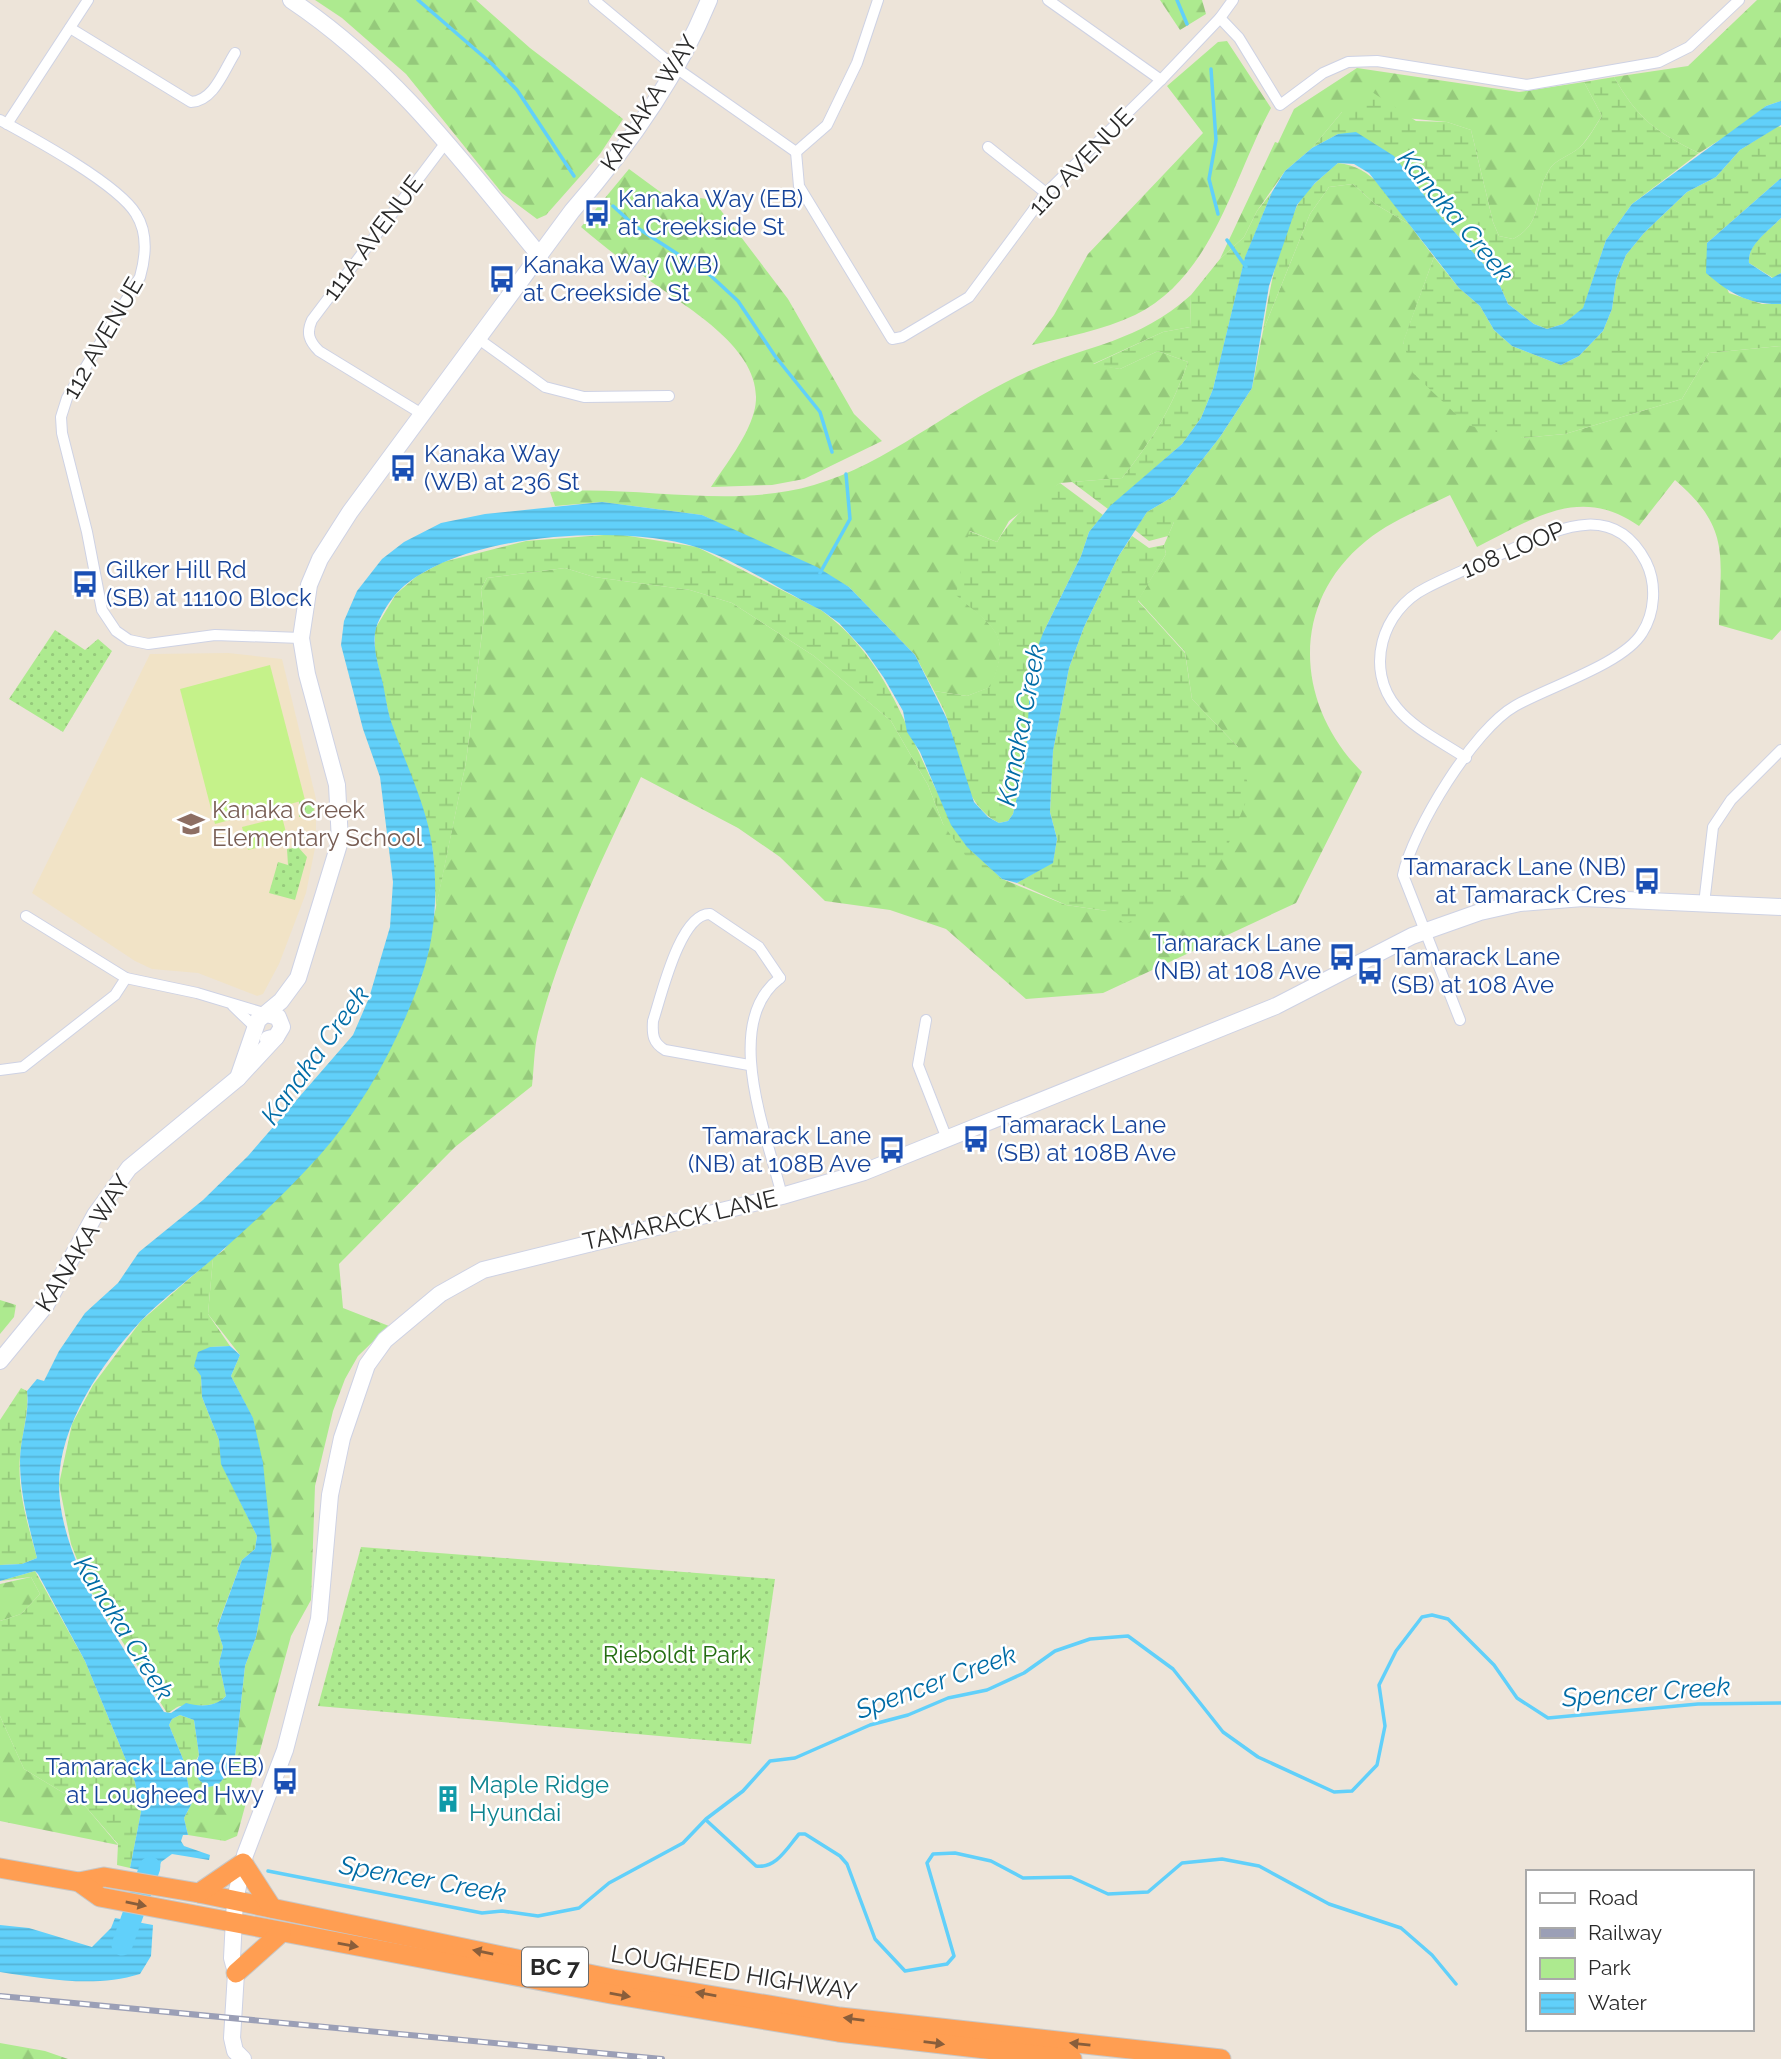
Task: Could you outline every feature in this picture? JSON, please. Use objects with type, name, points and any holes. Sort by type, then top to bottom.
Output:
[{"type":"highway","points":[[199,1893],[243,1863],[272,1908]]},
{"type":"highway","name":"LOUGHEED HIGHWAY","points":[[0,1868],[79,1882],[104,1877],[199,1893],[613,1979],[840,2017],[1221,2059]]},
{"type":"highway","name":"LOUGHEED HIGHWAY","points":[[79,1882],[100,1897],[281,1933],[838,2032],[1072,2059]]},
{"type":"highway","points":[[236,1973],[281,1933]]},
{"type":"street","points":[[4,122],[88,0]]},
{"type":"street","points":[[291,0],[336,30],[376,67],[447,141],[540,256]]},
{"type":"street","points":[[594,0],[676,68],[796,152],[827,125],[858,63],[878,0]]},
{"type":"street","name":"KANAKA WAY","points":[[0,1361],[46,1305],[95,1215],[129,1168],[238,1078],[279,1032],[296,996],[296,982],[335,866],[341,813],[337,785],[307,674],[301,638],[303,611],[320,559],[350,512],[480,340],[572,211],[611,166],[676,68],[709,0]]},
{"type":"street","points":[[1048,0],[1161,80]]},
{"type":"street","name":"110 AVENUE","points":[[796,152],[799,186],[892,339],[902,337],[969,297],[1046,193],[1161,80],[1220,18],[1233,0]]},
{"type":"street","points":[[1220,18],[1239,38],[1280,105],[1323,73],[1348,62],[1377,61],[1527,85],[1660,62],[1689,47],[1740,0]]},
{"type":"street","points":[[70,28],[191,102],[199,102],[212,91],[235,52]]},
{"type":"street","name":"112 AVENUE","points":[[4,122],[117,193],[137,215],[145,242],[140,277],[67,398],[61,417],[62,433],[88,532],[102,610],[116,631],[129,640],[148,644],[215,635],[301,638]]},
{"type":"street","name":"111A AVENUE","points":[[422,414],[319,351],[309,338],[312,320],[447,141]]},
{"type":"street","points":[[988,146],[1046,193]]},
{"type":"street","points":[[480,340],[544,387],[584,397],[669,396]]},
{"type":"street","name":"108 LOOP","points":[[1460,1020],[1403,875],[1408,854],[1415,835],[1466,758],[1500,716],[1622,653],[1642,634],[1653,601],[1651,578],[1640,553],[1622,534],[1597,524],[1564,526],[1423,589],[1398,610],[1385,631],[1380,654],[1388,695],[1408,719],[1466,758]]},
{"type":"street","points":[[1704,904],[1713,827],[1731,800],[1781,750]]},
{"type":"street","name":"TAMARACK LANE","points":[[243,2059],[235,2051],[232,2038],[236,1973],[232,1958],[235,1900],[243,1863],[285,1750],[303,1682],[323,1597],[334,1472],[360,1382],[372,1356],[410,1316],[459,1281],[483,1270],[782,1196],[864,1172],[1285,1003],[1423,931],[1490,909],[1551,900],[1617,899],[1781,907]]},
{"type":"street","points":[[749,1065],[665,1050],[657,1045],[652,1036],[653,1021],[684,932],[696,918],[710,914],[759,947],[784,979],[764,992],[754,1018],[749,1065],[782,1196]]},
{"type":"street","points":[[26,916],[126,978],[197,993],[278,1017],[279,1032],[266,1038],[231,1004]]},
{"type":"street","points":[[0,1070],[23,1067],[115,995],[126,978]]},
{"type":"street","name":"KANAKA WAY","points":[[267,1014],[296,982]]},
{"type":"street","points":[[257,1029],[258,1020],[267,1014]]},
{"type":"street","points":[[926,1020],[918,1065],[947,1139]]},
{"type":"street","name":"KANAKA WAY","points":[[238,1078],[257,1029]]},
{"type":"shaded area","name":"Kanaka Creek Elementary School","points":[[228,653],[282,659],[316,799],[316,843],[306,893],[279,964],[263,994],[257,996],[198,973],[152,969],[135,961],[32,893],[150,654]]},
{"type":"green space","points":[[315,0],[476,0],[530,48],[623,119],[600,154],[546,215],[537,219],[502,193],[406,74],[342,18]]},
{"type":"green space","points":[[1160,0],[1202,0],[1206,14],[1180,30]]},
{"type":"green space","points":[[1757,0],[1781,0],[1781,101],[1766,106],[1739,128],[1699,153],[1649,123],[1631,104],[1614,77],[1688,66]]},
{"type":"green space","points":[[1227,41],[1271,108],[1218,224],[1202,251],[1184,276],[1162,298],[1135,315],[1097,329],[1032,345],[1054,315],[1088,254],[1203,133],[1167,86],[1218,42]]},
{"type":"green space","points":[[1357,68],[1519,92],[1584,82],[1602,116],[1580,147],[1552,166],[1544,180],[1530,225],[1513,239],[1499,236],[1493,222],[1471,130],[1447,122],[1342,112],[1312,148],[1285,171],[1257,211],[1244,237],[1220,259],[1275,142],[1278,143],[1294,109]]},
{"type":"green space","points":[[1614,77],[1631,104],[1649,123],[1699,153],[1632,204],[1606,240],[1583,309],[1563,324],[1547,329],[1534,324],[1508,304],[1497,279],[1441,217],[1393,156],[1338,134],[1312,148],[1342,112],[1372,92],[1416,121],[1447,122],[1471,130],[1493,222],[1499,236],[1513,239],[1530,225],[1544,180],[1552,166],[1583,144],[1602,116],[1584,82]]},
{"type":"green space","points":[[1778,126],[1781,127],[1781,178],[1707,243],[1729,293],[1762,304],[1781,304],[1781,346],[1709,353],[1682,399],[1565,434],[1522,438],[1467,425],[1413,373],[1403,342],[1434,257],[1459,288],[1480,306],[1494,330],[1512,346],[1561,365],[1579,356],[1603,331],[1612,309],[1616,280],[1626,255],[1644,233],[1687,192],[1716,177],[1740,150]]},
{"type":"green space","points":[[1338,163],[1350,165],[1371,176],[1409,224],[1375,204],[1353,184],[1329,187],[1310,214],[1263,331],[1275,267],[1290,221],[1305,194]]},
{"type":"green space","points":[[629,169],[678,205],[700,198],[713,200],[788,299],[854,414],[882,441],[804,479],[772,485],[711,487],[746,431],[754,412],[756,391],[750,370],[722,334],[581,227]]},
{"type":"green space","points":[[1353,184],[1375,204],[1409,224],[1434,257],[1403,343],[1522,438],[1565,434],[1682,399],[1709,353],[1781,346],[1781,630],[1772,640],[1719,625],[1719,545],[1706,514],[1675,480],[1639,526],[1617,514],[1596,508],[1576,507],[1537,517],[1477,547],[1450,495],[1396,521],[1366,541],[1341,566],[1323,594],[1313,624],[1310,655],[1314,687],[1324,717],[1340,746],[1362,772],[1296,903],[1103,993],[1026,999],[946,929],[890,910],[825,901],[780,857],[738,828],[641,777],[558,966],[538,1032],[532,1086],[455,1147],[339,1264],[343,1308],[389,1326],[358,1356],[345,1379],[333,1411],[315,1486],[311,1600],[291,1636],[237,1836],[225,1841],[188,1835],[184,1818],[192,1803],[208,1787],[218,1785],[234,1766],[245,1666],[256,1637],[272,1550],[253,1419],[231,1376],[240,1355],[208,1314],[213,1258],[224,1250],[421,979],[466,762],[484,617],[481,589],[487,578],[565,568],[594,577],[690,590],[732,603],[814,656],[891,721],[928,785],[943,824],[1002,879],[1066,905],[1107,911],[1238,747],[1192,699],[1185,652],[1138,600],[1166,554],[1164,545],[1174,522],[1174,496],[1220,437],[1252,388],[1263,331],[1310,214],[1329,187]]},
{"type":"green space","points":[[1272,192],[1245,258],[1213,389],[1201,418],[1182,444],[1108,509],[1072,482],[1122,478],[1161,423],[1188,362],[1158,351],[1120,369],[1092,365],[1163,332],[1190,327],[1191,295],[1220,259],[1244,237],[1257,211]]},
{"type":"green space","points":[[1781,218],[1781,273],[1773,278],[1749,263],[1749,256],[1755,244]]},
{"type":"green space","points":[[1191,295],[1190,327],[1163,332],[1093,364],[1120,369],[1158,351],[1188,362],[1161,423],[1122,478],[1060,483],[1009,521],[997,542],[970,531],[957,595],[990,625],[1000,643],[1000,655],[991,687],[967,696],[934,691],[915,655],[849,587],[702,515],[602,502],[555,506],[550,492],[583,490],[749,496],[814,485],[870,462],[975,399],[1029,371],[1132,333],[1171,311]]},
{"type":"green space","points":[[1060,483],[1103,515],[1089,532],[1081,556],[1043,633],[1026,758],[1013,814],[1008,821],[999,823],[987,815],[970,792],[959,764],[947,717],[934,691],[967,696],[990,687],[1000,655],[996,634],[956,595],[969,531],[997,542],[1024,508]]},
{"type":"green space","points":[[1174,496],[1174,522],[1168,536],[1149,541],[1135,530],[1147,512]]},
{"type":"green space","points":[[617,534],[697,547],[821,610],[845,631],[866,654],[882,678],[962,839],[975,855],[1002,879],[985,874],[963,853],[943,824],[928,785],[891,721],[814,656],[732,603],[690,590],[594,577],[565,568],[487,578],[481,589],[484,617],[466,762],[436,908],[433,852],[426,819],[391,724],[375,652],[375,629],[396,594],[417,576],[443,562],[526,541]]},
{"type":"green space","points":[[1132,536],[1149,548],[1164,545],[1166,554],[1138,601],[1185,653],[1192,699],[1238,747],[1250,792],[1223,857],[1179,899],[1125,924],[1107,911],[1066,905],[1017,883],[1053,862],[1057,839],[1050,812],[1053,751],[1069,668],[1084,627],[1118,557]]},
{"type":"green space","points":[[55,630],[85,650],[98,639],[112,651],[63,732],[9,699]]},
{"type":"green space","points":[[270,665],[305,800],[215,824],[180,689]]},
{"type":"green space","points":[[299,800],[314,800],[314,817],[299,817]]},
{"type":"green space","points":[[282,817],[288,840],[248,850],[242,827]]},
{"type":"green space","points":[[298,847],[307,857],[295,900],[269,893],[278,862],[288,865],[287,849]]},
{"type":"green space","points":[[213,1258],[208,1314],[230,1346],[210,1347],[201,1376],[202,1397],[219,1440],[222,1464],[257,1536],[255,1549],[242,1560],[217,1627],[223,1647],[219,1663],[226,1696],[210,1705],[179,1706],[167,1713],[87,1585],[71,1544],[59,1484],[72,1424],[93,1385],[141,1321]]},
{"type":"green space","points":[[0,1300],[16,1305],[14,1317],[0,1334]]},
{"type":"green space","points":[[21,1388],[27,1391],[27,1399],[20,1456],[20,1482],[37,1558],[22,1564],[0,1565],[0,1420]]},
{"type":"green space","name":"Rieboldt Park","points":[[361,1547],[775,1579],[751,1744],[318,1706]]},
{"type":"green space","points":[[35,1571],[85,1661],[135,1782],[141,1812],[130,1868],[117,1865],[118,1844],[85,1806],[24,1769],[0,1716],[0,1621],[21,1614],[40,1594],[31,1577],[0,1581]]},
{"type":"green space","points":[[31,1577],[40,1594],[21,1614],[0,1621],[0,1584]]},
{"type":"green space","points":[[180,1715],[194,1720],[199,1755],[195,1762],[199,1780],[208,1787],[192,1803],[183,1759],[169,1725],[172,1719]]},
{"type":"green space","points":[[0,1716],[24,1769],[85,1806],[118,1845],[0,1821]]},
{"type":"green space","points":[[0,2043],[45,2051],[68,2059],[0,2059]]},
{"type":"water","points":[[1781,101],[1781,125],[1740,150],[1716,177],[1687,192],[1644,233],[1626,255],[1616,280],[1612,309],[1603,331],[1579,356],[1561,365],[1512,346],[1494,330],[1480,306],[1459,288],[1369,173],[1354,164],[1338,163],[1315,183],[1297,205],[1269,286],[1252,388],[1220,437],[1174,496],[1147,512],[1118,557],[1084,627],[1069,668],[1053,751],[1050,812],[1057,839],[1053,863],[1017,883],[1002,879],[967,847],[951,825],[920,752],[907,732],[903,711],[865,651],[839,623],[821,610],[711,552],[664,540],[625,536],[582,535],[538,539],[495,546],[455,558],[421,574],[395,595],[378,623],[375,646],[390,717],[422,804],[433,852],[434,918],[420,981],[390,1051],[351,1116],[309,1167],[262,1214],[160,1303],[126,1338],[85,1396],[66,1440],[61,1462],[59,1484],[62,1514],[82,1574],[113,1632],[164,1712],[171,1713],[186,1703],[208,1705],[222,1700],[226,1696],[219,1663],[223,1647],[217,1628],[242,1560],[255,1549],[257,1536],[221,1464],[219,1440],[202,1397],[201,1376],[194,1366],[198,1352],[210,1347],[230,1346],[240,1355],[231,1376],[253,1418],[263,1463],[272,1550],[256,1637],[245,1666],[234,1766],[218,1785],[208,1787],[199,1780],[194,1770],[199,1755],[194,1720],[180,1715],[172,1719],[169,1725],[183,1759],[192,1803],[184,1818],[188,1835],[183,1835],[181,1841],[184,1846],[210,1855],[209,1860],[172,1854],[161,1862],[158,1874],[130,1868],[141,1812],[135,1782],[85,1661],[35,1571],[0,1581],[0,1565],[22,1564],[37,1558],[20,1474],[27,1391],[37,1379],[44,1381],[59,1351],[85,1313],[118,1283],[139,1252],[203,1200],[248,1156],[353,1035],[369,998],[390,927],[393,882],[380,777],[363,729],[341,645],[344,621],[357,591],[382,559],[404,542],[441,523],[485,514],[602,502],[702,515],[817,567],[849,587],[915,655],[947,719],[974,802],[988,817],[999,823],[1008,821],[1013,814],[1026,758],[1031,665],[1043,633],[1081,556],[1089,532],[1110,506],[1182,444],[1201,418],[1213,389],[1245,257],[1272,192],[1285,171],[1312,148],[1338,134],[1356,132],[1394,156],[1441,217],[1497,279],[1508,304],[1534,324],[1547,329],[1563,324],[1583,308],[1606,240],[1632,204],[1766,106]]},
{"type":"water","points":[[1781,178],[1781,218],[1755,244],[1749,256],[1749,263],[1772,278],[1781,273],[1781,304],[1770,304],[1749,300],[1731,292],[1706,273],[1707,243]]},
{"type":"water","points":[[115,1918],[153,1925],[151,1956],[140,1974],[106,1981],[88,1981],[0,1972],[0,1925],[29,1928],[92,1947],[111,1928]]},
{"type":"waterway","points":[[418,0],[492,64],[517,90],[574,176]]},
{"type":"waterway","points":[[1177,0],[1187,24]]},
{"type":"waterway","points":[[1211,69],[1216,140],[1209,179],[1218,214]]},
{"type":"waterway","points":[[613,206],[636,227],[710,275],[738,301],[775,356],[820,412],[832,452]]},
{"type":"waterway","points":[[1227,240],[1246,267]]},
{"type":"waterway","points":[[820,573],[850,519],[846,474]]},
{"type":"waterway","name":"Spencer Creek","points":[[268,1871],[482,1913],[502,1911],[538,1916],[579,1908],[609,1883],[683,1843],[706,1819],[743,1791],[770,1761],[795,1758],[870,1725],[908,1715],[948,1698],[987,1690],[1024,1673],[1055,1651],[1090,1639],[1128,1636],[1173,1669],[1223,1732],[1258,1757],[1334,1792],[1352,1791],[1377,1765],[1385,1726],[1379,1685],[1396,1651],[1422,1617],[1432,1615],[1448,1619],[1494,1665],[1517,1698],[1548,1718],[1698,1704],[1781,1703]]},
{"type":"waterway","points":[[706,1820],[756,1866],[775,1861],[799,1834],[805,1834],[840,1856],[847,1864],[875,1939],[905,1971],[947,1964],[954,1956],[927,1863],[933,1854],[955,1853],[991,1861],[1023,1878],[1071,1877],[1108,1894],[1148,1892],[1182,1863],[1222,1859],[1259,1866],[1329,1904],[1401,1928],[1432,1955],[1456,1984]]},
{"type":"waterway","name":"Kanaka Creek","points":[[122,1945],[150,1867]]},
{"type":"railway","points":[[0,1996],[662,2059]]},
{"type":"place","name":"Kanaka Way (EB) at Creekside St","points":[[597,213]]},
{"type":"place","name":"Kanaka Way (WB) at Creekside St","points":[[502,279]]},
{"type":"place","name":"Kanaka Way (WB) at 236 St","points":[[403,468]]},
{"type":"place","name":"Gilker Hill Rd (SB) at 11100 Block","points":[[85,584]]},
{"type":"place","name":"Kanaka Creek Elementary School","points":[[191,824]]},
{"type":"place","name":"Tamarack Lane (NB) at Tamarack Cres","points":[[1647,881]]},
{"type":"place","name":"Tamarack Lane (NB) at 108 Ave","points":[[1342,957]]},
{"type":"place","name":"Tamarack Lane (SB) at 108 Ave","points":[[1370,971]]},
{"type":"place","name":"Tamarack Lane (SB) at 108B Ave","points":[[976,1139]]},
{"type":"place","name":"Tamarack Lane (NB) at 108B Ave","points":[[892,1150]]},
{"type":"place","name":"Tamarack Lane (EB) at Lougheed Hwy","points":[[285,1781]]},
{"type":"place","name":"Maple Ridge Hyundai","points":[[448,1799]]}]
